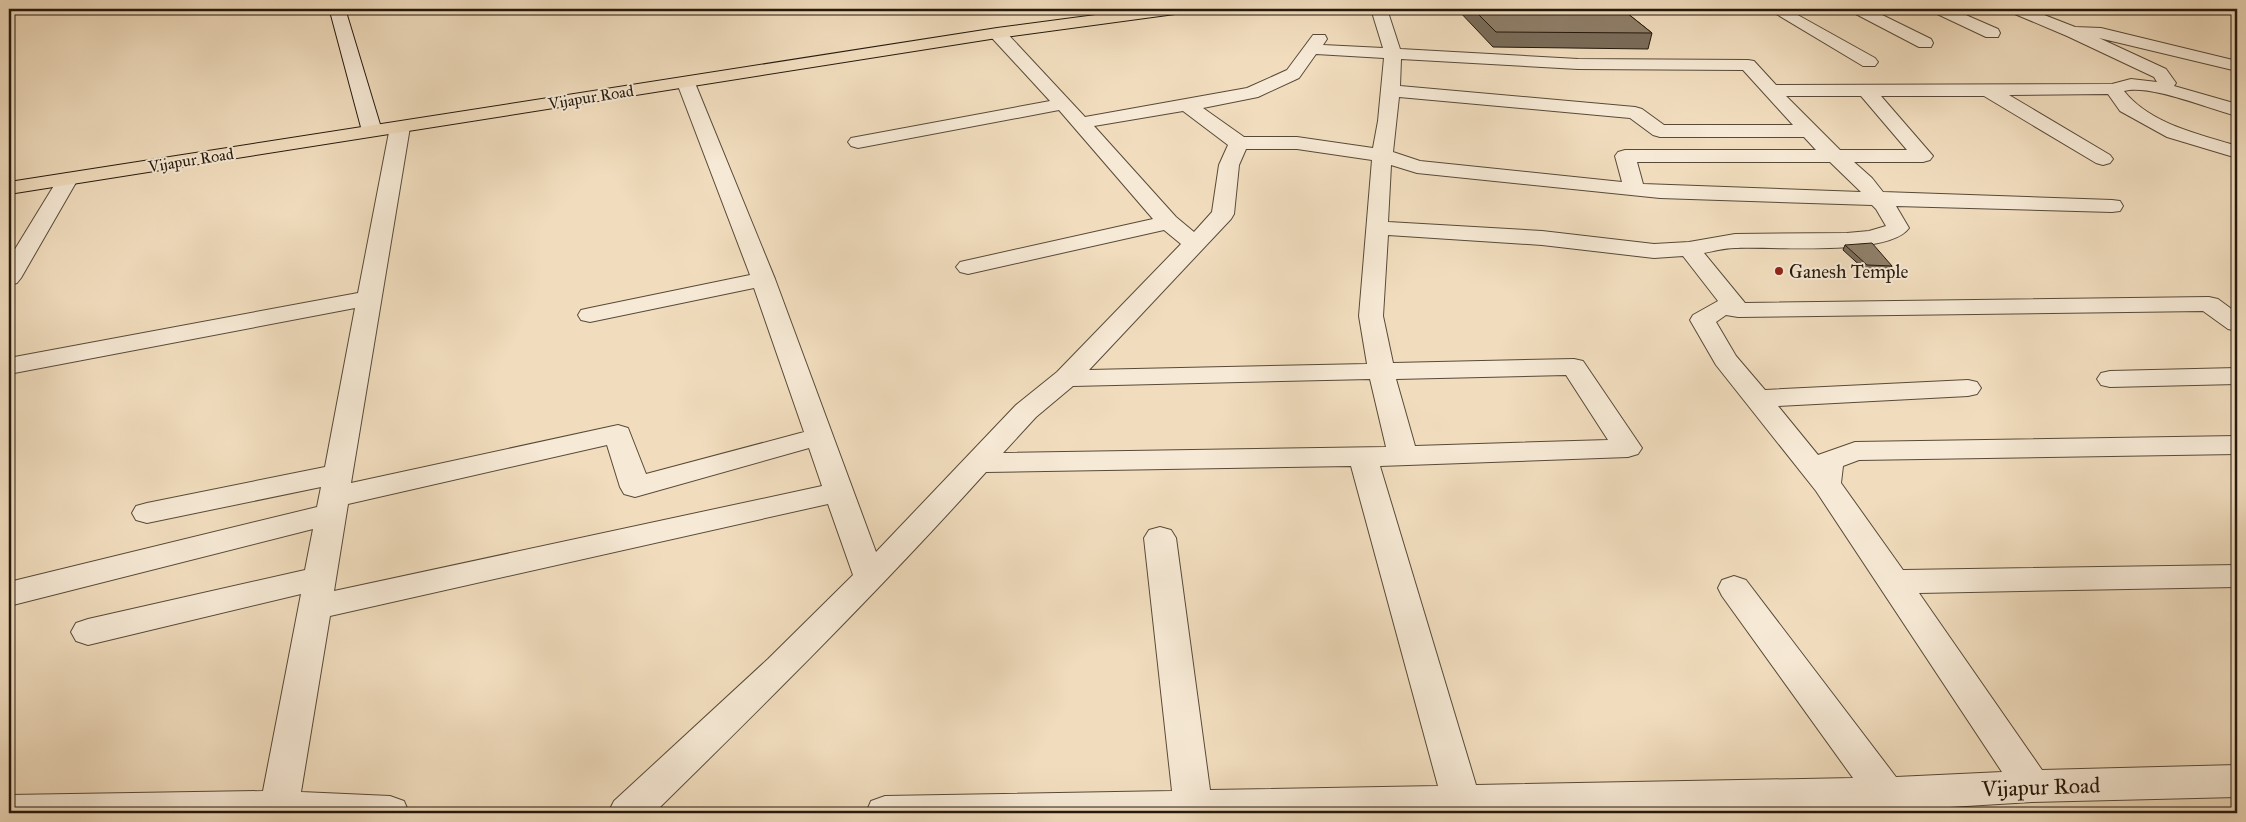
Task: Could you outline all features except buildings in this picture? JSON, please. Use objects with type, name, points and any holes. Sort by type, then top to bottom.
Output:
[{"type":"main road","name":"Vijapur Road","points":[[9,188],[370,127],[1108,9]]},
{"type":"main road","name":"Vijapur Road","points":[[9,179],[370,127],[400,127],[997,33],[1174,9]]},
{"type":"street","points":[[335,9],[339,15],[370,127]]},
{"type":"street","points":[[1379,9],[1393,54],[1388,121],[1382,155],[1371,316],[1381,372],[1403,456]]},
{"type":"street","points":[[1776,9],[1869,62]]},
{"type":"street","points":[[1858,9],[1925,43]]},
{"type":"street","points":[[1940,9],[1992,33]]},
{"type":"street","points":[[2016,9],[2073,32],[2160,73],[2167,82],[2161,88]]},
{"type":"street","points":[[2073,32],[2101,32],[2237,66]]},
{"type":"street","points":[[997,33],[1081,122],[1168,222],[1194,244]]},
{"type":"street","points":[[1081,122],[1252,93],[1293,74],[1315,44],[1393,54],[1578,64],[1748,65],[1810,131],[1865,182],[1876,198],[1886,205],[1898,228],[1892,234],[1868,238],[1734,241],[1689,249],[1654,251],[1542,238],[1377,228]]},
{"type":"street","points":[[686,82],[763,279],[821,436],[838,492],[870,578]]},
{"type":"street","points":[[1772,90],[2113,90],[2131,84],[2161,88],[2237,110]]},
{"type":"street","points":[[1634,189],[1625,156],[1923,156],[1866,90]]},
{"type":"street","points":[[2113,90],[2127,107],[2174,133],[2237,152]]},
{"type":"street","points":[[1989,91],[2103,159]]},
{"type":"street","points":[[1390,92],[1635,113],[1660,131],[1810,131]]},
{"type":"street","points":[[858,142],[1063,104]]},
{"type":"street","points":[[1187,105],[1239,144],[1297,142],[1382,155],[1417,167],[1660,192],[2112,206]]},
{"type":"street","points":[[278,807],[371,298],[400,127]]},
{"type":"street","points":[[628,813],[780,668],[870,578],[1026,411],[1066,378],[1223,214],[1229,166],[1239,144]]},
{"type":"street","points":[[9,278],[68,179]]},
{"type":"street","points":[[968,267],[1168,222]]},
{"type":"street","points":[[1689,249],[1738,310]]},
{"type":"street","points":[[590,315],[763,279]]},
{"type":"street","points":[[9,366],[371,298]]},
{"type":"street","points":[[2032,786],[1826,484],[1725,359],[1702,320],[1722,307],[1738,310],[2209,304],[2237,324]]},
{"type":"street","points":[[979,463],[1363,457],[1628,448],[1574,367],[1066,378]]},
{"type":"street","points":[[2110,379],[2237,376]]},
{"type":"street","points":[[1756,399],[1968,388]]},
{"type":"street","points":[[9,594],[335,495],[618,434],[635,487],[821,436]]},
{"type":"street","points":[[1826,484],[1828,461],[1855,450],[2237,445]]},
{"type":"street","points":[[1363,457],[1463,808]]},
{"type":"street","points":[[88,632],[317,592],[838,492]]},
{"type":"street","points":[[147,513],[335,495]]},
{"type":"street","points":[[1160,538],[1194,810]]},
{"type":"street","points":[[1894,582],[2237,576]]},
{"type":"street","points":[[1734,588],[1893,804]]},
{"type":"street","name":"Vijapur Road","points":[[886,813],[1893,804],[2032,786],[2237,782]]},
{"type":"street","points":[[9,812],[278,807],[390,813]]},
{"type":"place","name":"Ganesh Temple","points":[[1779,271]]}]
